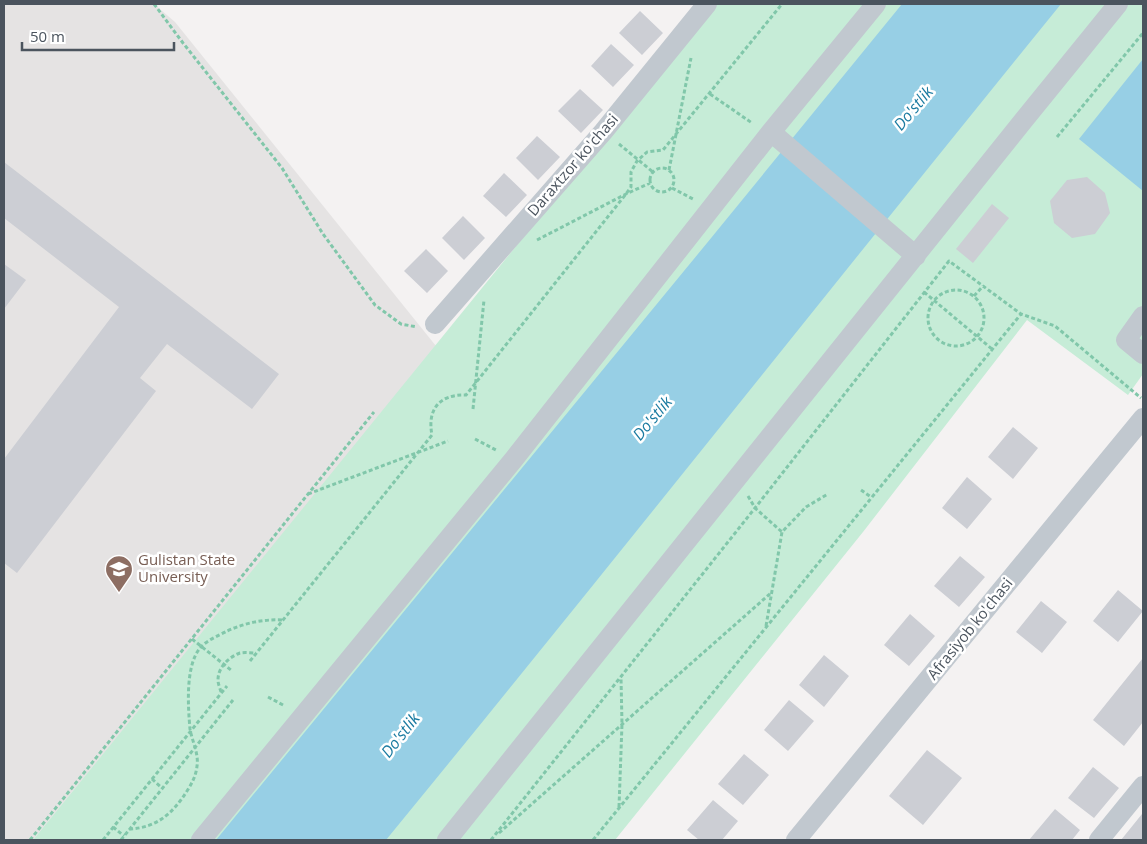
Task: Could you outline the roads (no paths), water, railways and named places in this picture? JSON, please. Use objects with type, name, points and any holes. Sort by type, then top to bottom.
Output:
[{"type":"street","name":"Daraxtzor ko'chasi","points":[[435,324],[603,132],[707,4]]},
{"type":"street","points":[[201,840],[514,459],[771,132],[876,4]]},
{"type":"street","points":[[447,840],[1118,4]]},
{"type":"street","points":[[771,132],[916,256]]},
{"type":"street","points":[[1143,316],[1126,340],[1143,354]]},
{"type":"street","name":"Afrasiyob ko'chasi","points":[[796,840],[1143,418]]},
{"type":"street","points":[[1098,840],[1143,786]]},
{"type":"water","name":"Do'stlik","points":[[902,4],[1061,4],[386,840],[216,840],[707,243]]},
{"type":"water","points":[[1143,59],[1143,191],[1079,139]]},
{"type":"place","name":"Gulistan State University","points":[[119,593]]}]
